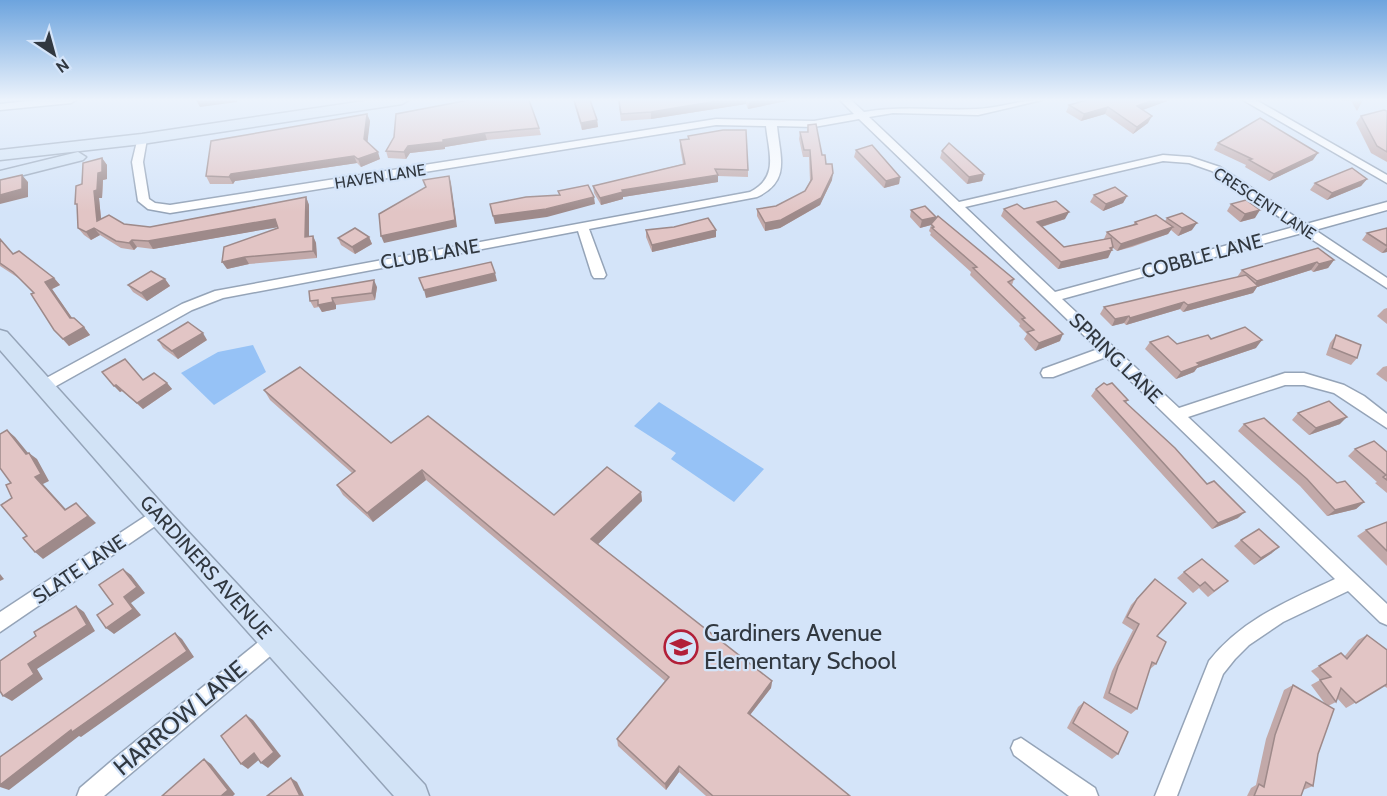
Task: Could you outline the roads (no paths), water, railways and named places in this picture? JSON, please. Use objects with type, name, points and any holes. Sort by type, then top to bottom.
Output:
[{"type":"main road","points":[[0,155],[154,137]]},
{"type":"main road","points":[[0,176],[74,159],[142,139]]},
{"type":"main road","name":"GARDINERS AVENUE","points":[[0,338],[414,796]]},
{"type":"street","name":"HAVEN LANE","points":[[142,139],[138,149],[140,187],[144,201],[152,206],[170,209],[621,137]]},
{"type":"street","name":"CLUB LANE","points":[[44,386],[158,322],[220,294],[737,198],[764,190],[777,171],[773,137]]},
{"type":"street","name":"SPRING LANE","points":[[884,137],[1387,616]]},
{"type":"street","points":[[1313,137],[1387,180]]},
{"type":"street","name":"CRESCENT LANE","points":[[956,206],[1152,160],[1179,158],[1203,163],[1216,169],[1387,284]]},
{"type":"street","name":"COBBLE LANE","points":[[1052,297],[1387,206]]},
{"type":"street","points":[[582,226],[600,275]]},
{"type":"street","points":[[1047,373],[1108,351]]},
{"type":"street","points":[[1177,415],[1285,379],[1304,379],[1339,388],[1387,422]]},
{"type":"street","name":"SLATE LANE","points":[[0,623],[158,515]]},
{"type":"street","points":[[1166,796],[1216,668],[1226,653],[1260,625],[1350,581]]},
{"type":"street","name":"HARROW LANE","points":[[88,796],[274,641]]},
{"type":"street","points":[[1021,748],[1087,796]]},
{"type":"place","name":"Gardiners Avenue Elementary School","points":[[681,647]]}]
